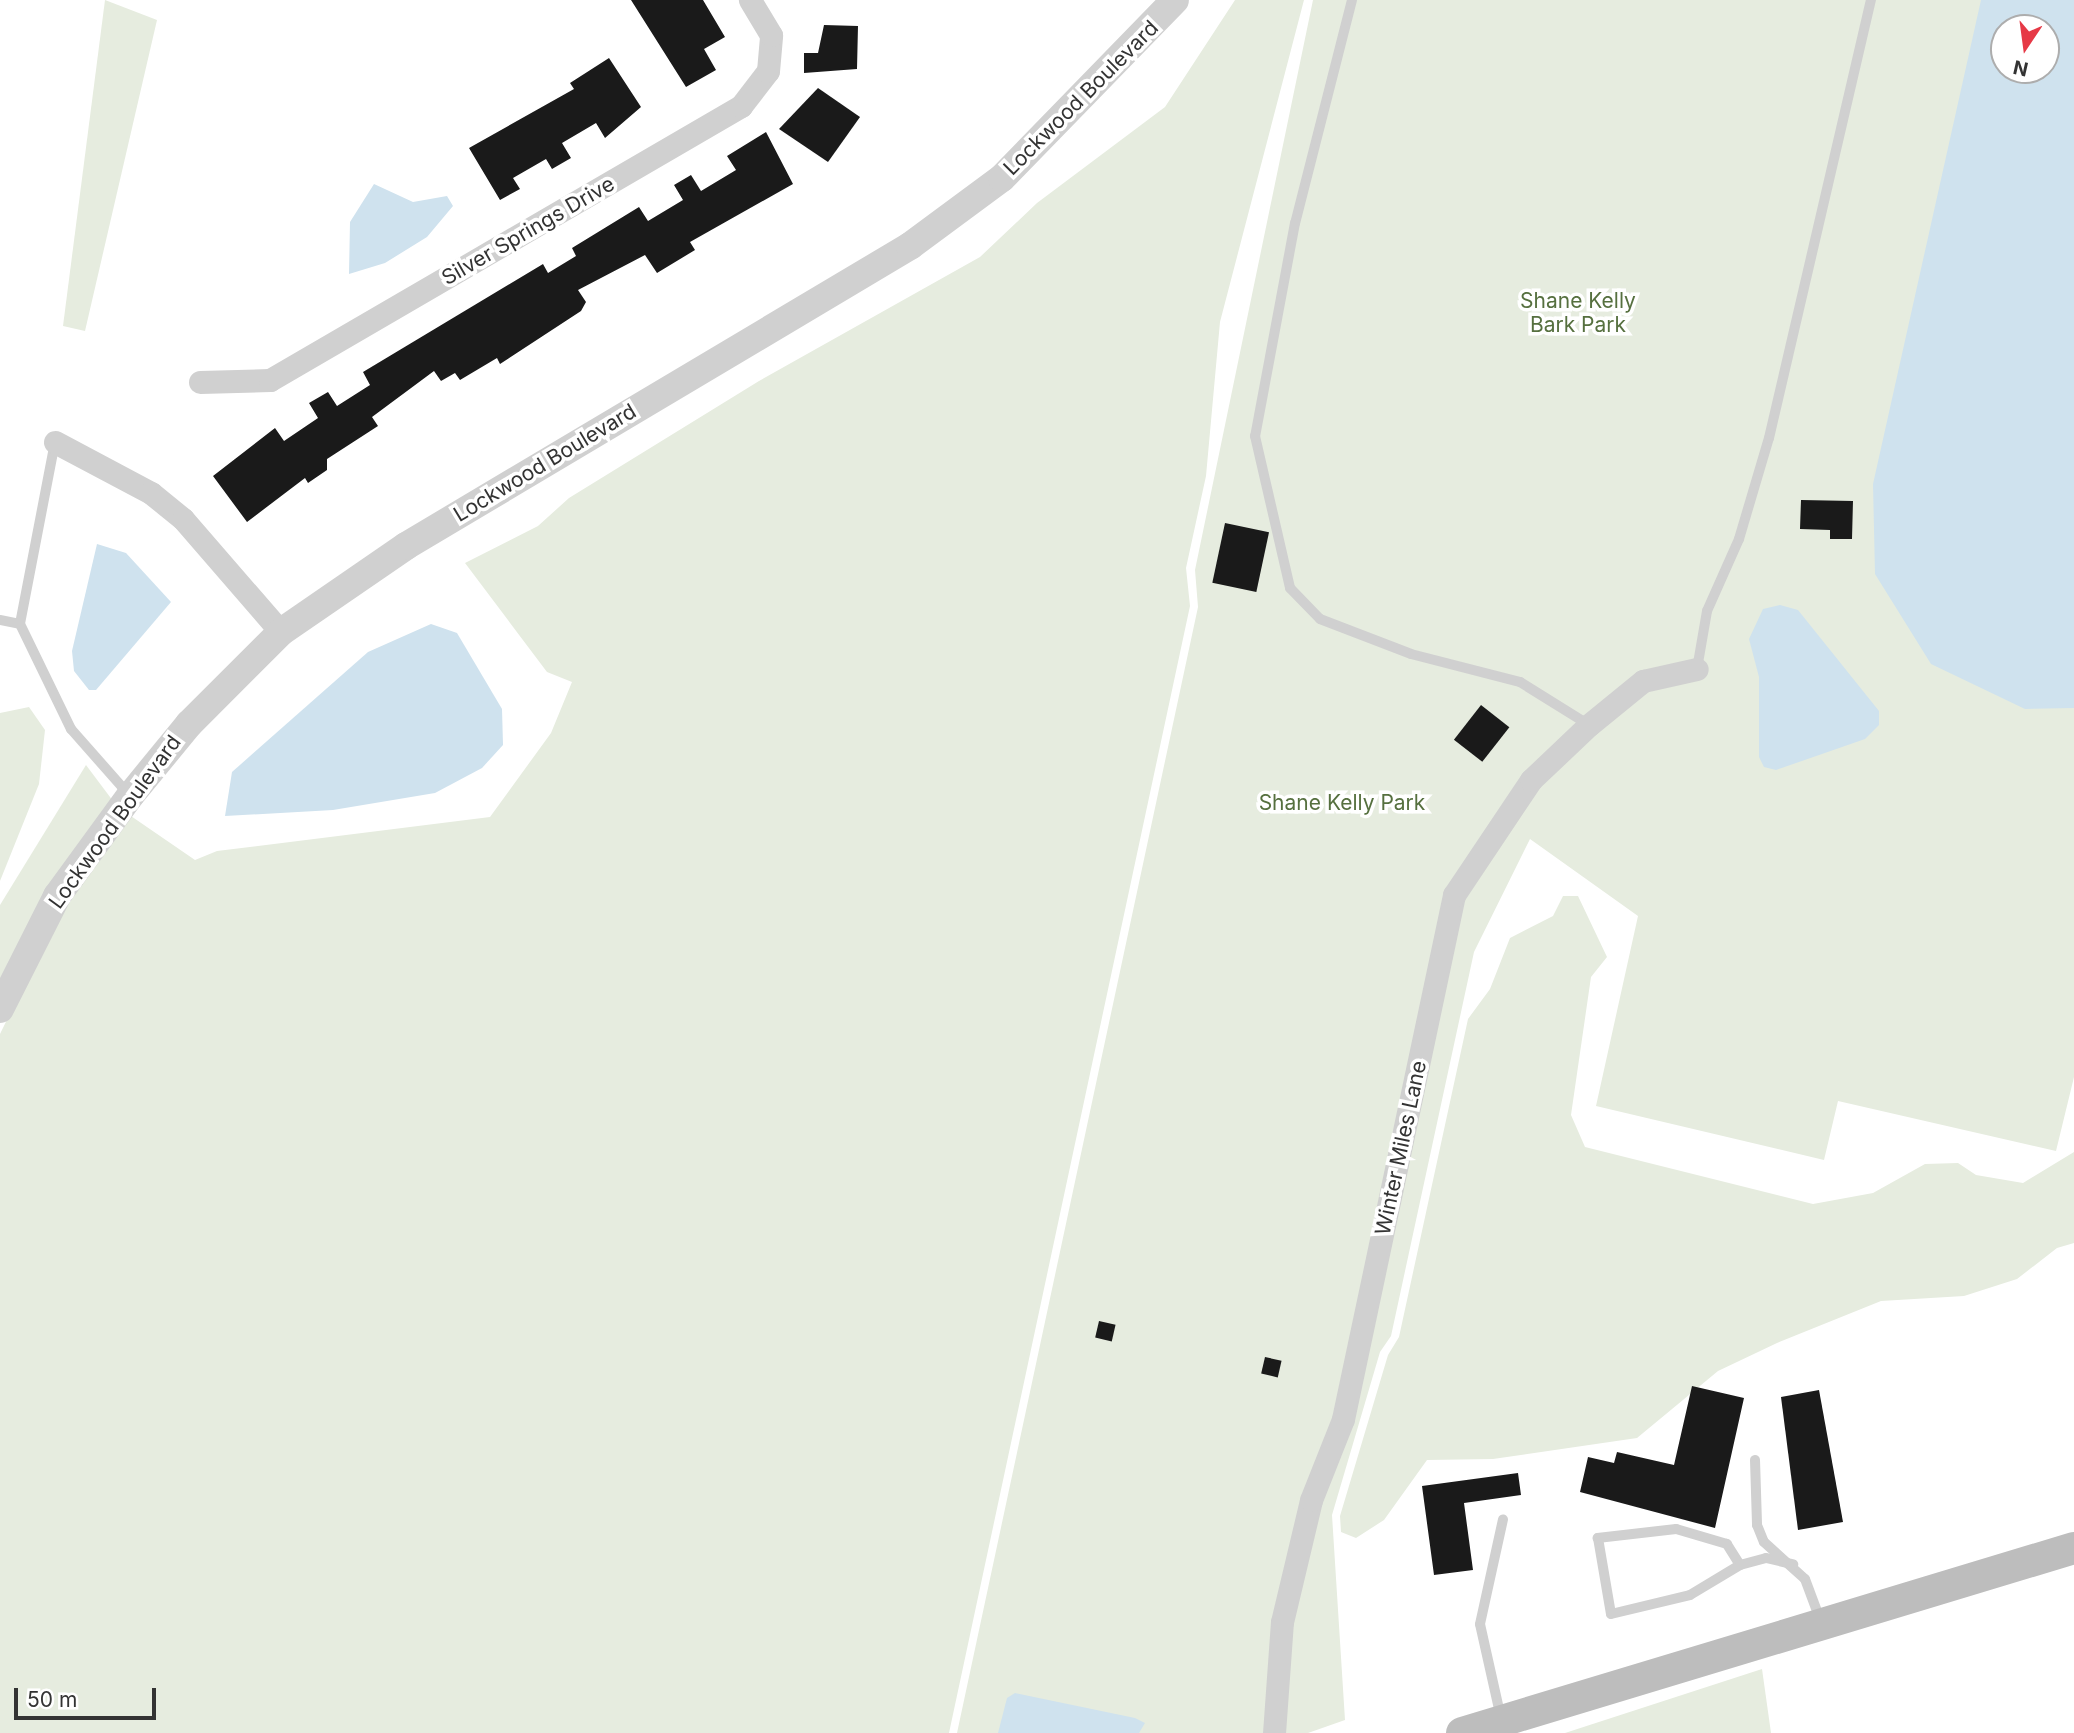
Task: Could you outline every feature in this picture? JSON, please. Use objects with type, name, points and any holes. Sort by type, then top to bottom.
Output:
[{"type":"main road","points":[[1462,1733],[2074,1548]]},
{"type":"street","name":"Silver Springs Drive","points":[[200,382],[270,380],[741,106],[768,71],[771,35],[750,0]]},
{"type":"street","name":"Lockwood Boulevard","points":[[0,1009],[57,896],[130,796],[189,724],[281,632],[406,546],[911,246],[1020,161],[1175,0]]},
{"type":"street","points":[[55,442],[151,493],[183,519],[281,632]]},
{"type":"street","name":"Winter Miles Lane","points":[[1274,1733],[1282,1622],[1311,1500],[1343,1419],[1454,895],[1531,780],[1590,725],[1643,681],[1697,669]]},
{"type":"lane","points":[[1352,0],[1296,223],[1255,436],[1290,588],[1320,619],[1411,654],[1520,682],[1590,725]]},
{"type":"lane","points":[[1697,669],[1707,611],[1739,539],[1769,438],[1871,0]]},
{"type":"lane","points":[[55,442],[20,624],[71,729],[130,796]]},
{"type":"lane","points":[[0,620],[20,624]]},
{"type":"lane","points":[[1755,1460],[1757,1525],[1764,1542],[1793,1564],[1822,1624]]},
{"type":"lane","points":[[1501,1721],[1480,1624],[1484,1585],[1503,1519]]},
{"type":"lane","points":[[1740,1565],[1727,1545],[1676,1529],[1598,1538],[1611,1614],[1690,1595],[1740,1565],[1766,1558],[1793,1564]]},
{"type":"green space","points":[[105,0],[157,20],[85,331],[63,326]]},
{"type":"green space","points":[[1235,0],[1304,0],[1220,322],[1206,476],[1186,568],[1190,606],[949,1733],[0,1733],[0,1034],[65,901],[128,814],[195,860],[217,851],[490,817],[551,733],[572,682],[547,672],[465,563],[538,526],[569,498],[759,381],[980,257],[1037,203],[1165,107]]},
{"type":"green space","points":[[1313,0],[2074,0],[2074,1077],[2056,1151],[1838,1101],[1824,1160],[1596,1106],[1638,916],[1530,839],[1474,952],[1391,1336],[1380,1352],[1332,1515],[1345,1720],[1308,1733],[957,1733],[1198,607],[1195,570]]},
{"type":"green space","points":[[29,707],[45,730],[39,784],[0,881],[0,713]]},
{"type":"green space","points":[[86,765],[113,801],[0,988],[0,905]]},
{"type":"green space","points":[[1563,896],[1578,896],[1607,957],[1591,977],[1571,1115],[1585,1147],[1813,1204],[1873,1193],[1925,1164],[1958,1163],[1976,1175],[2023,1183],[2074,1152],[2074,1243],[2057,1248],[2017,1279],[1964,1296],[1881,1301],[1777,1343],[1718,1371],[1637,1438],[1493,1459],[1427,1460],[1384,1520],[1356,1538],[1341,1532],[1340,1516],[1388,1355],[1399,1337],[1468,1019],[1490,989],[1510,938],[1553,916]]},
{"type":"green space","points":[[1762,1669],[1771,1733],[1565,1733]]},
{"type":"water","points":[[1981,0],[2074,0],[2074,708],[2025,709],[1931,664],[1875,574],[1873,484]]},
{"type":"water","points":[[374,184],[413,202],[447,196],[453,206],[427,237],[385,263],[349,274],[350,222]]},
{"type":"water","points":[[97,544],[126,553],[171,602],[96,690],[89,690],[74,671],[72,651]]},
{"type":"water","points":[[1780,605],[1798,610],[1879,711],[1879,725],[1865,739],[1776,770],[1764,767],[1759,757],[1759,677],[1749,639],[1763,609]]},
{"type":"water","points":[[431,624],[457,633],[502,709],[503,745],[482,768],[435,793],[333,810],[225,816],[232,772],[368,652]]},
{"type":"water","points":[[1015,1693],[1135,1718],[1145,1723],[1139,1733],[998,1733],[1007,1698]]},
{"type":"building","points":[[631,0],[703,0],[725,37],[704,49],[716,70],[686,87]]},
{"type":"building","points":[[824,25],[858,26],[857,69],[804,73],[804,53],[818,53]]},
{"type":"building","points":[[609,58],[641,107],[605,138],[596,123],[562,143],[571,158],[552,169],[546,159],[513,178],[520,189],[500,200],[469,148],[574,89],[570,83]]},
{"type":"building","points":[[818,88],[860,117],[828,162],[779,129]]},
{"type":"building","points":[[766,132],[793,184],[690,242],[695,250],[657,273],[645,255],[578,290],[586,302],[581,311],[500,364],[497,358],[460,380],[455,373],[441,381],[434,371],[372,417],[378,426],[327,459],[327,470],[308,483],[305,478],[247,522],[213,476],[275,428],[284,441],[318,418],[309,403],[328,392],[337,406],[370,385],[363,372],[543,264],[548,273],[576,256],[572,248],[639,207],[648,221],[683,200],[674,185],[691,175],[701,191],[736,170],[727,156]]},
{"type":"building","points":[[1801,500],[1853,501],[1852,539],[1830,539],[1830,530],[1800,529]]},
{"type":"building","points":[[1225,523],[1269,532],[1256,592],[1212,583]]},
{"type":"building","points":[[1481,705],[1509,727],[1482,762],[1454,740]]},
{"type":"building","points":[[1099,1321],[1116,1325],[1112,1341],[1095,1338]]},
{"type":"building","points":[[1265,1357],[1282,1361],[1278,1377],[1261,1374]]},
{"type":"building","points":[[1692,1386],[1744,1398],[1715,1528],[1580,1492],[1588,1457],[1614,1463],[1617,1452],[1674,1465]]},
{"type":"building","points":[[1819,1390],[1843,1522],[1798,1530],[1781,1397]]},
{"type":"building","points":[[1518,1473],[1521,1495],[1464,1503],[1473,1570],[1434,1575],[1422,1486]]},
{"type":"park label","name":"Shane Kelly Bark Park","points":[[1578,313]]},
{"type":"park label","name":"Shane Kelly Park","points":[[1342,803]]}]
